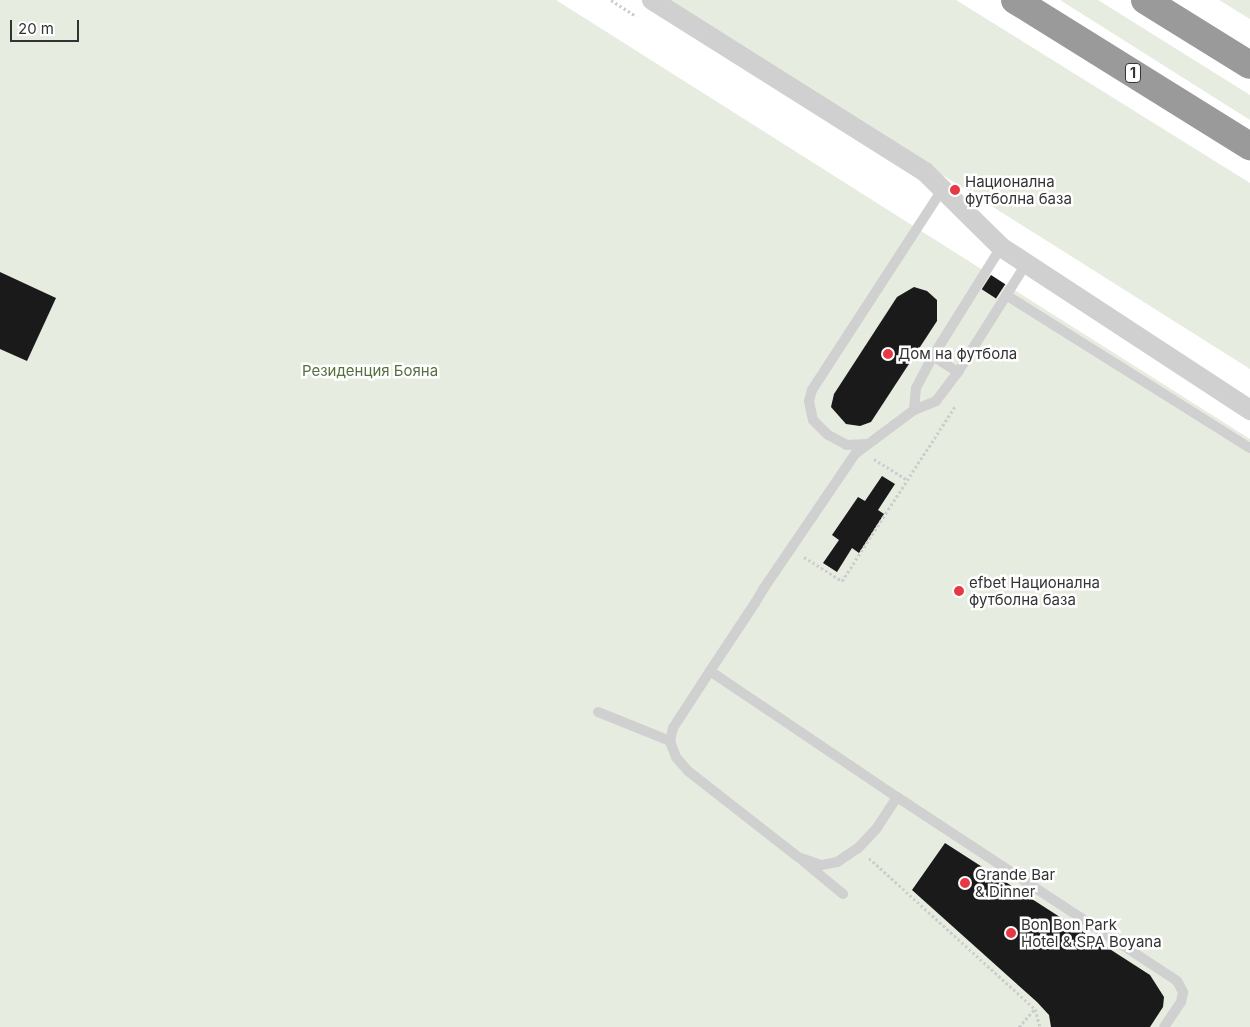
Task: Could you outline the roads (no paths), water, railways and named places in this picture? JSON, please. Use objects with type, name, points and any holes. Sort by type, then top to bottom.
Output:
[{"type":"highway","name":"1","points":[[1015,0],[1250,146]]},
{"type":"highway","points":[[1145,0],[1250,65]]},
{"type":"street","points":[[652,0],[925,172],[1000,247],[1250,410]]},
{"type":"lane","points":[[863,447],[847,446],[828,435],[813,420],[809,401],[812,390],[943,188]]},
{"type":"lane","points":[[914,410],[916,388],[933,356],[1000,247]]},
{"type":"lane","points":[[843,894],[688,772],[676,757],[670,741],[673,728],[791,548],[863,447],[894,428],[914,410],[936,400],[958,372],[1026,264]]},
{"type":"lane","points":[[1006,295],[1250,448]]},
{"type":"lane","points":[[933,356],[958,372]]},
{"type":"lane","points":[[710,671],[897,797],[1178,981],[1183,992],[1181,1002],[1164,1027]]},
{"type":"lane","points":[[598,712],[670,741]]},
{"type":"lane","points":[[798,857],[821,865],[837,862],[858,848],[876,829],[897,797]]},
{"type":"place","name":"Национална футболна база","points":[[955,190]]},
{"type":"place","name":"Дом на футбола","points":[[888,354]]},
{"type":"place","name":"efbet Национална футболна база","points":[[959,591]]},
{"type":"place","name":"Grande Bar & Dinner","points":[[965,883]]},
{"type":"place","name":"Bon Bon Park Hotel & SPA Boyana","points":[[1011,933]]},
{"type":"park label","name":"Резиденция Бояна","points":[[370,371]]}]
